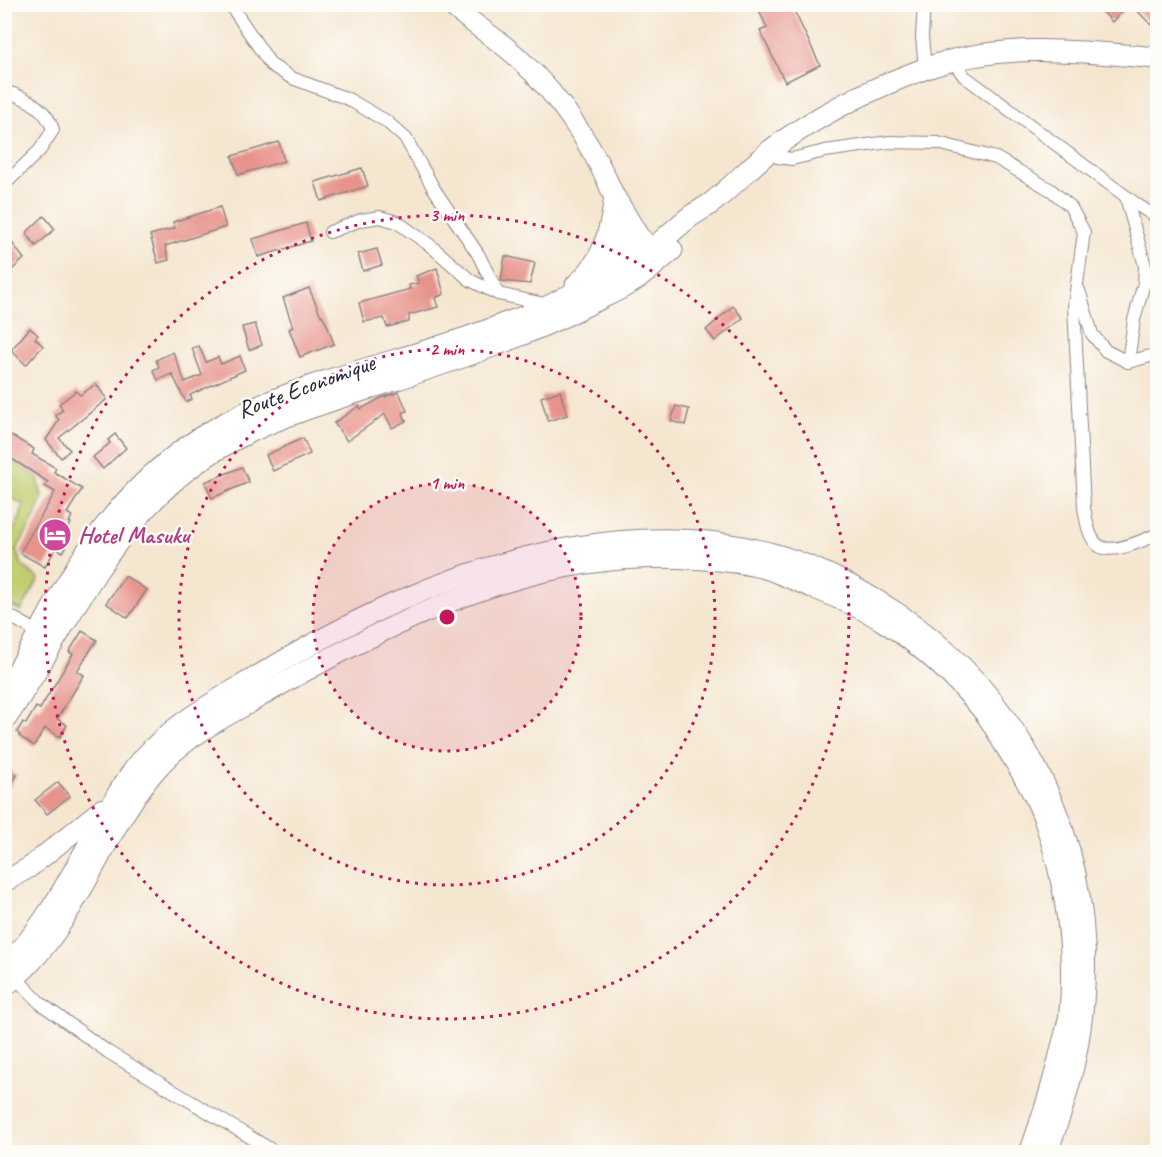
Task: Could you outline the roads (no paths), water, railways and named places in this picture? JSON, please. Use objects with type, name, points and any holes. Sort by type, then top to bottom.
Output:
[{"type":"highway","name":"Route Economique","points":[[460,349],[542,328],[632,269],[692,215],[711,205],[769,152],[811,122],[855,98],[925,68],[984,54],[1022,50],[1158,57]]},
{"type":"highway","points":[[615,198],[638,236],[632,269]]},
{"type":"highway","points":[[553,304],[592,270],[601,255],[611,228],[615,198]]},
{"type":"highway","name":"Route Economique","points":[[4,693],[86,588],[127,527],[179,476],[211,453],[284,416],[460,349],[632,269],[677,246],[702,221],[711,205]]},
{"type":"highway","name":"Route Economique","points":[[4,721],[23,694],[47,637]]},
{"type":"main road","points":[[450,4],[513,53],[554,96],[594,154],[615,198],[632,269]]},
{"type":"main road","points":[[4,882],[30,867],[90,820],[174,728],[291,656],[397,602],[487,568],[538,553],[613,541],[670,539],[736,546],[767,552],[809,566],[851,585],[926,632],[961,664],[1000,709],[1051,795],[1070,848],[1080,888],[1086,960],[1078,1052],[1069,1088],[1047,1152]]},
{"type":"main road","points":[[8,977],[44,948],[62,925],[119,825],[164,761],[215,722],[382,630],[463,595],[543,570],[621,558],[672,557],[726,561],[769,570],[848,603],[883,621],[954,679],[985,713],[1016,763],[1043,817],[1062,890],[1070,954],[1069,1018],[1054,1082],[1030,1152]]},
{"type":"main road","points":[[8,977],[26,943],[66,886],[103,817],[132,772]]},
{"type":"street","points":[[230,4],[271,65],[292,78],[348,99],[386,122],[406,139],[434,189],[478,254],[498,294]]},
{"type":"street","points":[[924,4],[922,37],[925,68]]},
{"type":"street","points":[[952,61],[964,76],[1126,197],[1158,218]]},
{"type":"street","points":[[4,91],[20,96],[42,110],[53,130],[40,150],[4,184]]},
{"type":"street","points":[[769,152],[777,157],[792,159],[825,151],[889,142],[938,143],[996,158],[1052,190],[1070,206],[1084,232],[1074,306],[1084,507],[1087,523],[1092,537],[1099,546],[1111,550],[1140,543],[1158,534]]},
{"type":"street","points":[[1126,197],[1145,266],[1144,283],[1134,320],[1128,362]]},
{"type":"street","points":[[330,232],[361,220],[380,217],[397,222],[431,246],[470,280],[498,294],[553,304]]},
{"type":"street","points":[[1077,283],[1092,334],[1106,351],[1128,362],[1158,354]]},
{"type":"street","points":[[4,613],[47,637]]},
{"type":"street","points":[[8,977],[108,1052],[274,1152]]},
{"type":"place","name":"Hotel Masuku","points":[[55,535]]}]
